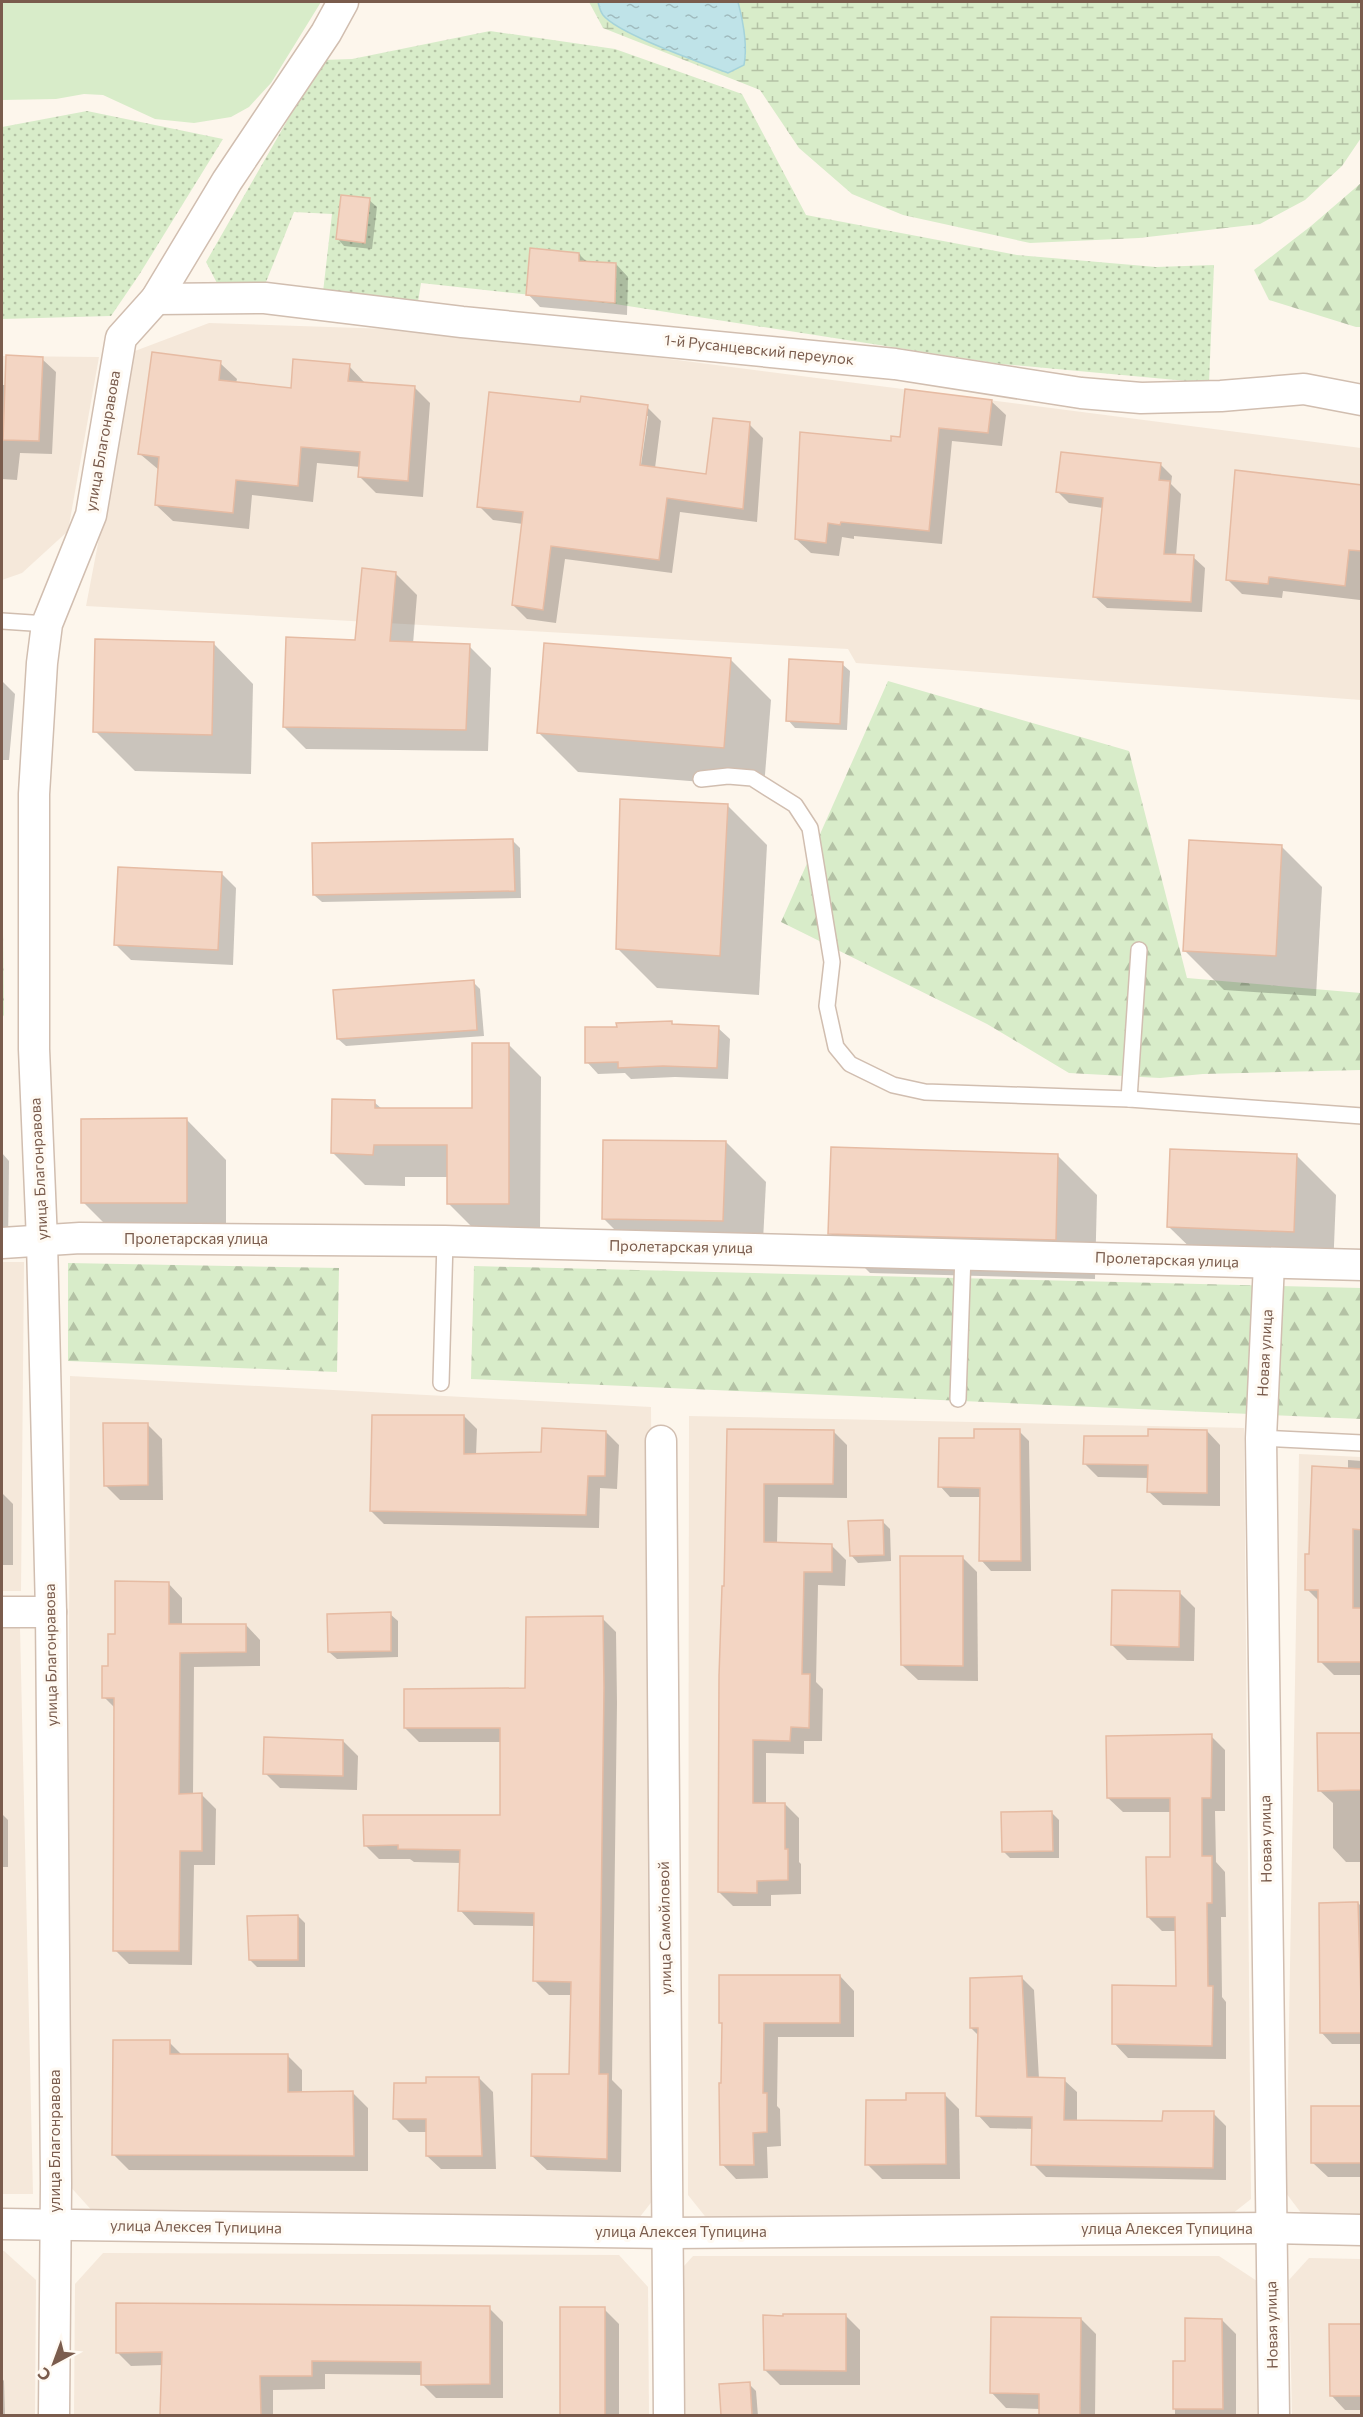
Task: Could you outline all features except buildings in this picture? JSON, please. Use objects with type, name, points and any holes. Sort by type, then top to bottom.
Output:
[{"type":"street","name":"улица Благонравова","points":[[54,2415],[51,1612],[42,1241],[35,1081],[34,795],[42,663],[47,624],[91,515],[121,338],[156,299],[227,182],[326,33],[343,2]]},
{"type":"street","name":"1-й Русанцевский переулок","points":[[156,299],[265,298],[462,322],[884,362],[1081,393],[1153,398],[1221,396],[1304,389],[1362,400]]},
{"type":"street","name":"Пролетарская улица","points":[[2,1243],[80,1238],[446,1241],[1362,1265]]},
{"type":"street","name":"Новая улица","points":[[1269,1263],[1261,1438],[1274,2415]]},
{"type":"street","name":"улица Самойловой","points":[[661,1440],[669,2415]]},
{"type":"street","points":[[2,1612],[51,1612]]},
{"type":"street","name":"улица Алексея Тупицина","points":[[2,2224],[668,2232],[1271,2228],[1362,2230]]},
{"type":"lane","points":[[2,621],[47,624]]},
{"type":"lane","points":[[701,779],[728,776],[752,778],[795,805],[810,828],[832,962],[828,1006],[836,1047],[850,1064],[893,1085],[925,1092],[1129,1099],[1362,1116]]},
{"type":"lane","points":[[1129,1099],[1139,950]]},
{"type":"lane","points":[[441,1383],[446,1241]]},
{"type":"lane","points":[[958,1399],[963,1254]]},
{"type":"lane","points":[[1261,1438],[1362,1443]]},
{"type":"shaded area","points":[[209,323],[390,329],[662,358],[1361,448],[1361,700],[856,663],[848,649],[86,606],[135,351]]},
{"type":"shaded area","points":[[2,356],[99,357],[68,531],[22,573],[2,580]]},
{"type":"shaded area","points":[[2,1262],[24,1262],[21,1591],[2,1591]]},
{"type":"shaded area","points":[[70,1376],[651,1407],[657,2195],[639,2218],[95,2214],[67,2183]]},
{"type":"shaded area","points":[[689,1416],[1244,1428],[1251,2199],[1227,2218],[708,2220],[688,2195]]},
{"type":"shaded area","points":[[1299,1454],[1361,1457],[1361,2223],[1308,2222],[1286,2193]]},
{"type":"shaded area","points":[[2,1628],[20,1628],[33,2194],[2,2194]]},
{"type":"shaded area","points":[[2,2251],[36,2280],[35,2415],[2,2415]]},
{"type":"shaded area","points":[[103,2253],[619,2255],[648,2287],[649,2415],[74,2416],[75,2284]]},
{"type":"shaded area","points":[[693,2256],[1219,2256],[1263,2285],[1265,2415],[677,2415],[675,2276]]},
{"type":"shaded area","points":[[1309,2258],[1361,2259],[1361,2415],[1292,2415],[1289,2280]]},
{"type":"green space","points":[[2,2],[321,2],[271,83],[249,107],[231,117],[194,123],[155,119],[103,95],[84,94],[56,99],[2,100]]},
{"type":"green space","points":[[589,2],[598,2],[602,14],[618,27],[669,50],[746,56],[738,2],[1361,2],[1361,138],[1342,166],[1305,200],[1260,224],[1139,238],[1030,243],[903,215],[852,194],[799,148],[760,90],[603,28]]},
{"type":"green space","points":[[490,31],[615,49],[742,94],[806,215],[1017,255],[1156,267],[1214,265],[1209,383],[1001,364],[615,304],[421,283],[418,302],[323,292],[332,214],[294,212],[264,287],[218,285],[206,262],[322,60],[352,59]]},
{"type":"green space","points":[[87,111],[223,139],[111,316],[2,319],[2,127]]},
{"type":"green space","points":[[1361,183],[1361,327],[1269,300],[1254,270],[1311,226]]},
{"type":"green space","points":[[888,681],[1129,751],[1187,978],[1361,993],[1361,1070],[1203,1074],[1160,1078],[1069,1073],[987,1024],[781,922]]},
{"type":"green space","points":[[2,839],[4,1015],[2,1018]]},
{"type":"green space","points":[[68,1263],[339,1268],[337,1372],[68,1361]]},
{"type":"green space","points":[[474,1266],[1361,1288],[1361,1419],[471,1379]]},
{"type":"water","points":[[598,2],[738,2],[745,41],[744,65],[728,73],[642,39],[612,23],[602,13]]}]
